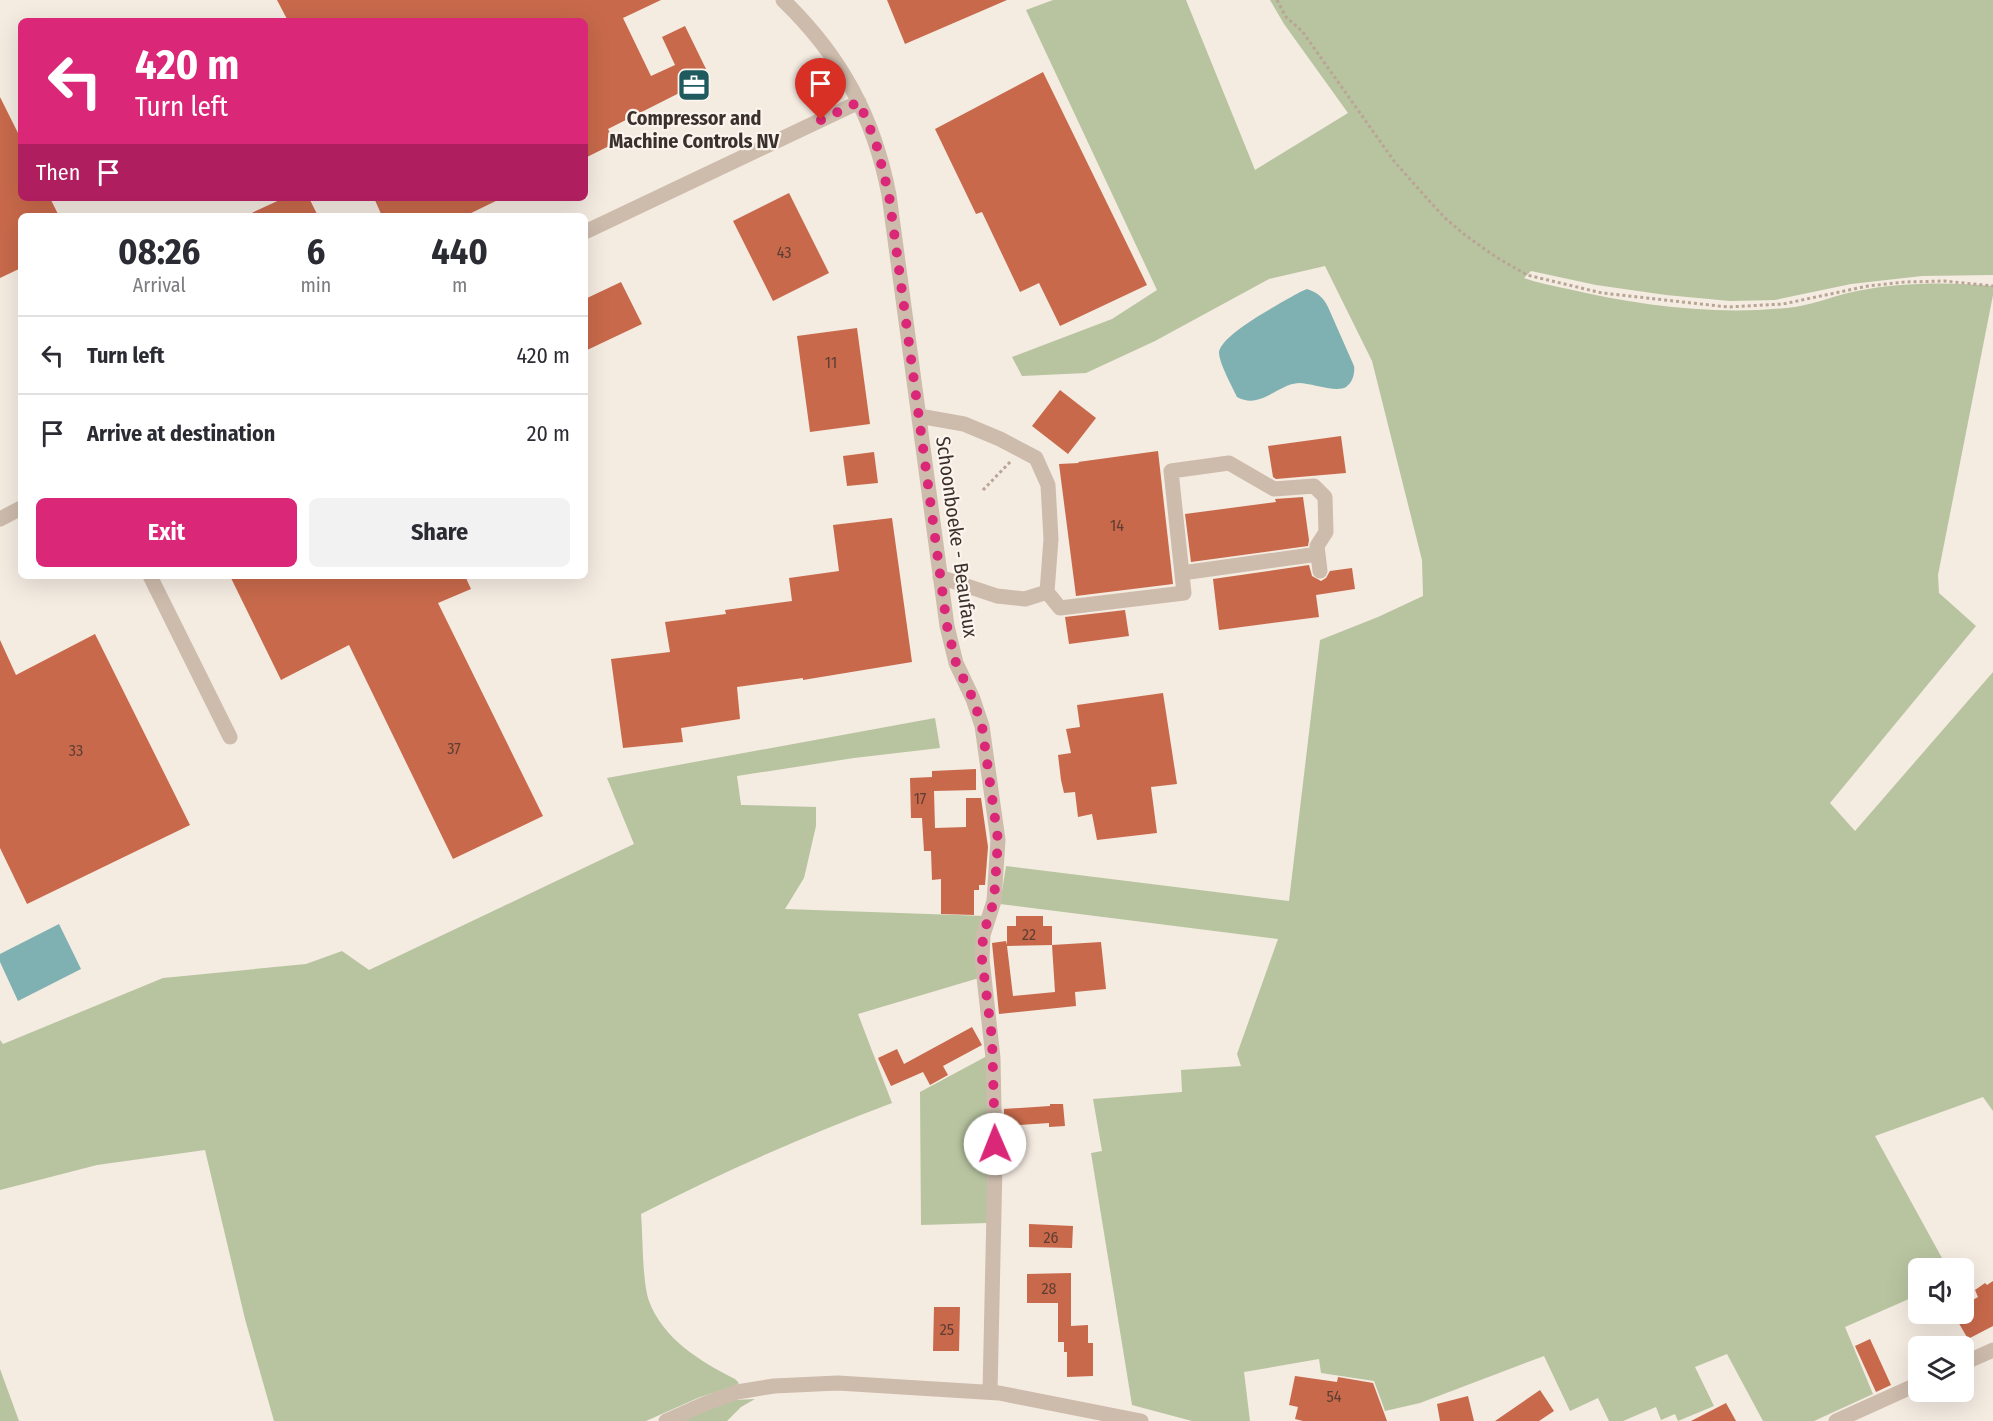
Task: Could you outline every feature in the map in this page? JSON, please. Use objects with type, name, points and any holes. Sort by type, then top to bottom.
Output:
[{"type":"street","name":"Schoonboeke - Beaufaux","points":[[783,0],[826,47],[846,76],[876,143],[889,195],[947,626],[956,663],[973,699],[982,726],[998,840],[994,901],[983,935],[982,959],[992,1048],[995,1165],[990,1392]]},
{"type":"street","points":[[588,231],[859,102]]},
{"type":"street","points":[[919,416],[964,424],[1000,439],[1036,458],[1048,485],[1051,539],[1047,592],[1060,608],[1184,593],[1171,471],[1217,464],[1229,463],[1274,489],[1314,486],[1325,497],[1326,532],[1317,546],[1320,571]]},
{"type":"street","points":[[0,519],[18,510]]},
{"type":"street","points":[[1182,573],[1318,554]]},
{"type":"street","points":[[940,577],[997,596],[1025,599],[1047,592]]},
{"type":"street","points":[[152,579],[231,737]]},
{"type":"street","points":[[1974,1359],[1993,1350]]},
{"type":"street","points":[[666,1421],[737,1392],[774,1386],[838,1383],[990,1392],[1141,1421]]},
{"type":"street","points":[[1836,1421],[1908,1389]]},
{"type":"path","points":[[1277,0],[1286,17],[1302,31],[1394,161],[1423,194],[1445,218],[1465,234],[1496,257],[1527,274],[1602,293],[1728,307],[1783,304],[1868,286],[1905,282],[1944,281],[1993,286]]},
{"type":"path","points":[[983,490],[1022,450]]},
{"type":"green space","points":[[1053,0],[1186,0],[1255,170],[1348,113],[1284,24],[1270,0],[1993,0],[1993,275],[1922,276],[1851,284],[1775,300],[1730,301],[1596,285],[1531,271],[1524,278],[1652,305],[1709,310],[1766,310],[1795,307],[1849,293],[1908,284],[1993,286],[1938,575],[1939,593],[1976,626],[1830,803],[1855,831],[1993,672],[1993,1111],[1983,1097],[1875,1136],[1942,1258],[1908,1258],[1908,1299],[1845,1327],[1873,1394],[1814,1421],[1763,1421],[1727,1354],[1695,1367],[1714,1406],[1678,1421],[1675,1414],[1661,1420],[1656,1407],[1623,1421],[1609,1421],[1598,1398],[1570,1411],[1544,1356],[1420,1403],[1385,1411],[1374,1381],[1321,1373],[1319,1359],[1244,1372],[1250,1421],[1192,1421],[1132,1405],[1091,1153],[1102,1151],[1093,1099],[1182,1092],[1181,1070],[1241,1066],[1237,1054],[1278,939],[1000,904],[1006,866],[1289,901],[1320,640],[1423,596],[1422,560],[1372,361],[1325,266],[1269,279],[1155,341],[1086,373],[1022,376],[1012,357],[1112,319],[1157,290],[1026,10]]},
{"type":"green space","points":[[935,718],[940,748],[854,758],[737,776],[741,805],[816,807],[816,826],[804,878],[785,909],[985,916],[979,978],[858,1014],[892,1103],[765,1155],[641,1214],[645,1282],[655,1315],[684,1348],[735,1379],[739,1383],[735,1386],[700,1397],[646,1421],[274,1421],[245,1319],[205,1150],[97,1165],[0,1190],[0,1040],[3,1044],[163,978],[306,964],[342,951],[369,970],[634,844],[607,778]]},
{"type":"green space","points":[[987,1056],[988,1223],[921,1225],[920,1092]]},
{"type":"green space","points":[[0,1369],[19,1421],[0,1421]]},
{"type":"green space","points":[[755,1399],[741,1407],[727,1421],[681,1421],[733,1400]]},
{"type":"water","points":[[1307,289],[1320,296],[1328,307],[1354,366],[1354,374],[1350,383],[1342,389],[1336,389],[1299,383],[1283,387],[1261,399],[1246,400],[1237,397],[1220,358],[1219,353],[1222,346],[1240,328]]},
{"type":"water","points":[[59,924],[81,969],[18,1001],[0,962],[0,954]]},
{"type":"building","points":[[277,0],[661,0],[623,18],[651,76],[675,65],[662,37],[685,26],[706,69],[698,73],[703,81],[608,129],[615,143],[588,156],[588,18],[286,18]]},
{"type":"building","points":[[887,0],[1007,0],[905,44]]},
{"type":"building","points":[[1043,72],[1147,285],[1060,326],[1039,283],[1020,292],[982,212],[976,214],[935,129]]},
{"type":"building","points":[[0,97],[18,133],[18,201],[52,201],[58,213],[18,213],[18,269],[0,278]]},
{"type":"building","points":[[789,193],[829,273],[773,301],[733,221]]},
{"type":"building","points":[[278,201],[310,201],[316,213],[252,213]]},
{"type":"building","points":[[375,201],[496,201],[471,213],[381,213]]},
{"type":"building","points":[[621,282],[642,324],[588,350],[588,298]]},
{"type":"building","points":[[857,328],[870,424],[810,432],[797,336]]},
{"type":"building","points":[[1060,390],[1096,418],[1068,454],[1032,426]]},
{"type":"building","points":[[1341,436],[1346,473],[1276,479],[1273,477],[1268,446]]},
{"type":"building","points":[[1158,451],[1173,584],[1076,596],[1059,464]]},
{"type":"building","points":[[874,452],[878,483],[847,486],[843,456]]},
{"type":"building","points":[[1303,497],[1308,546],[1191,562],[1185,514],[1276,502],[1275,499]]},
{"type":"building","points":[[892,518],[912,662],[803,680],[803,678],[737,687],[740,719],[681,728],[683,742],[623,748],[611,659],[670,652],[665,622],[726,614],[725,610],[792,601],[789,578],[839,571],[833,525]]},
{"type":"building","points":[[1309,565],[1312,576],[1321,581],[1330,571],[1352,568],[1355,589],[1316,595],[1319,617],[1219,630],[1213,579]]},
{"type":"building","points":[[231,579],[466,579],[471,589],[438,603],[543,816],[453,859],[349,645],[281,680]]},
{"type":"building","points":[[1125,610],[1129,636],[1069,644],[1065,617]]},
{"type":"building","points":[[95,634],[190,825],[27,904],[0,848],[0,640],[16,675]]},
{"type":"building","points":[[1163,693],[1177,784],[1151,787],[1157,833],[1097,840],[1092,814],[1078,817],[1075,792],[1064,793],[1058,755],[1071,753],[1066,729],[1080,727],[1077,705]]},
{"type":"building","points":[[976,769],[976,790],[934,791],[935,828],[966,827],[966,798],[981,798],[988,847],[985,885],[979,885],[979,890],[974,890],[974,915],[941,914],[941,879],[932,880],[931,851],[924,851],[922,818],[911,818],[910,778],[932,777],[932,771]]},
{"type":"building","points":[[1016,916],[1043,916],[1043,926],[1052,926],[1052,945],[1101,942],[1106,989],[1075,992],[1076,1006],[999,1014],[992,943],[1006,941],[1007,945],[1007,926],[1016,926]],"holes":[[[1052,945],[1055,992],[1013,996],[1007,946]]]},
{"type":"building","points":[[972,1027],[982,1045],[943,1066],[948,1075],[930,1085],[923,1072],[891,1086],[878,1058],[897,1049],[904,1064]]},
{"type":"building","points":[[1050,1104],[1063,1104],[1065,1126],[1049,1127],[1049,1123],[1004,1126],[1004,1109],[1050,1106]]},
{"type":"building","points":[[1029,1224],[1073,1226],[1072,1248],[1029,1247]]},
{"type":"building","points":[[1071,1273],[1071,1326],[1088,1325],[1088,1343],[1093,1343],[1093,1376],[1067,1377],[1067,1352],[1064,1352],[1064,1342],[1058,1342],[1058,1303],[1027,1303],[1027,1274]]},
{"type":"building","points":[[1993,1281],[1993,1326],[1974,1336],[1966,1336],[1959,1324],[1974,1324],[1974,1299],[1978,1297],[1975,1290],[1985,1283],[1987,1285]]},
{"type":"building","points":[[934,1307],[960,1307],[959,1351],[933,1351]]},
{"type":"building","points":[[1870,1339],[1891,1385],[1876,1392],[1855,1346]]},
{"type":"building","points":[[1295,1376],[1337,1382],[1338,1377],[1373,1383],[1387,1421],[1303,1421],[1295,1419],[1298,1407],[1289,1405]]},
{"type":"building","points":[[1540,1390],[1554,1411],[1539,1421],[1495,1421]]},
{"type":"building","points":[[1468,1396],[1474,1421],[1440,1421],[1437,1404]]},
{"type":"building","points":[[1726,1403],[1736,1421],[1691,1421]]},
{"type":"place","name":"Compressor and Machine Controls NV","points":[[694,85]]},
{"type":"route","points":[[821,120],[859,102],[880,154],[889,195],[947,626],[956,663],[973,699],[982,726],[998,840],[994,901],[983,935],[982,959],[992,1038],[995,1144]]}]
